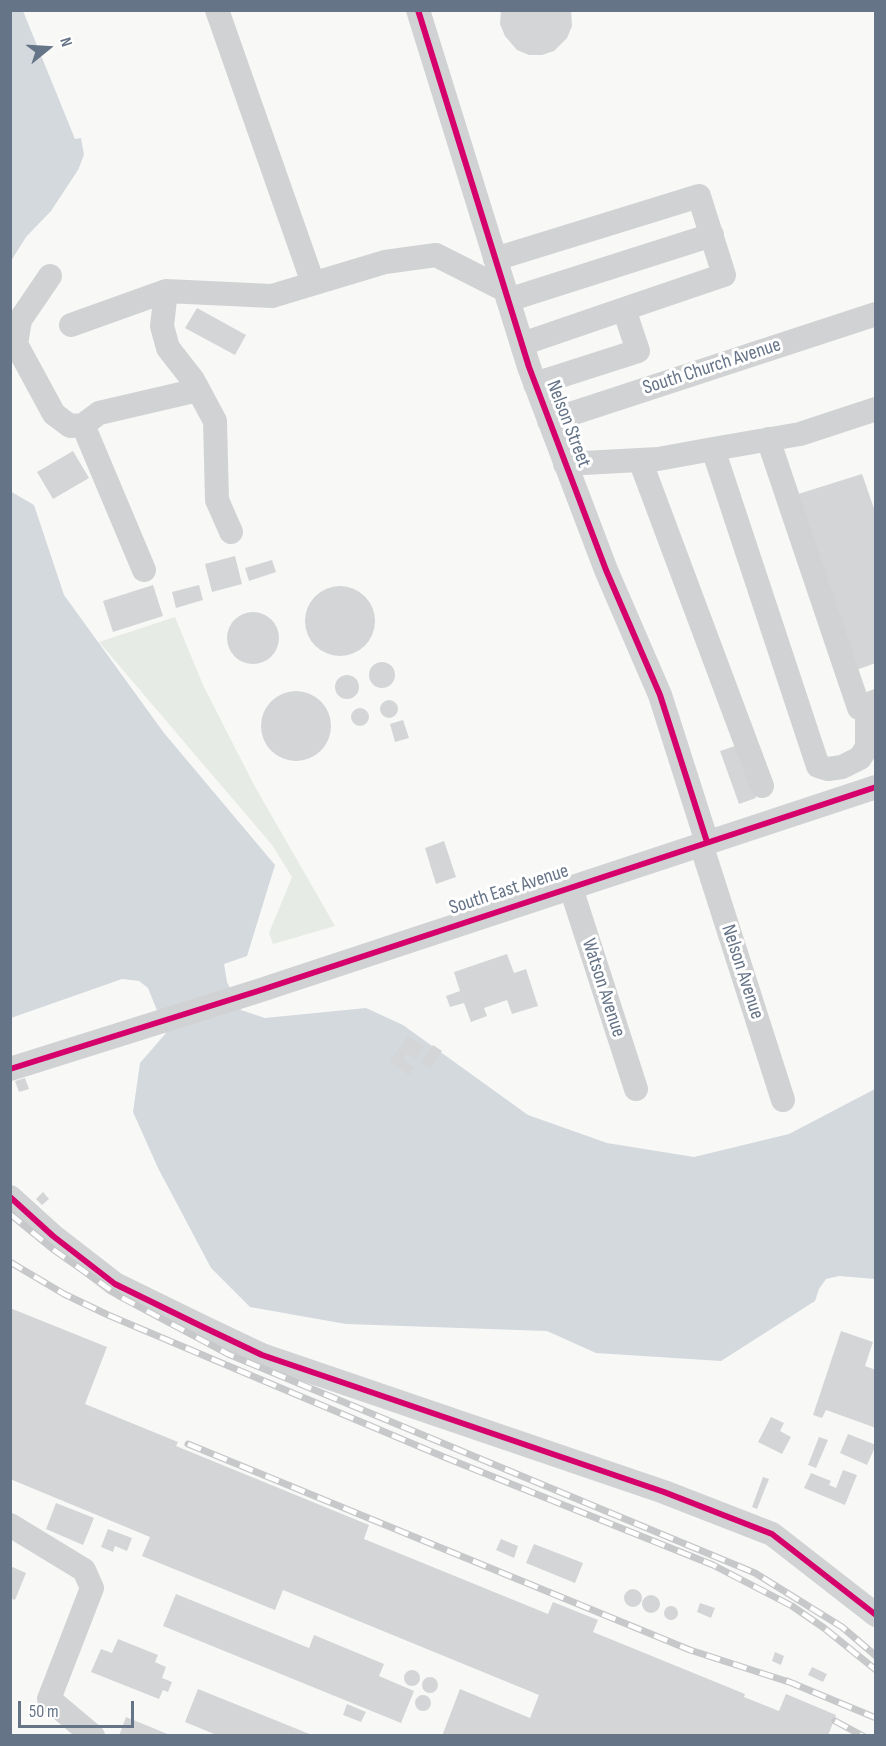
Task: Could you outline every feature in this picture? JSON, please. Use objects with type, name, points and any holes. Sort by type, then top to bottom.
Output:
[{"type":"street","points":[[217,10],[313,284]]},
{"type":"street","name":"Nelson Street","points":[[418,10],[535,384],[606,570],[660,695],[704,843]]},
{"type":"street","points":[[495,259],[699,196],[712,235],[724,274],[522,344]]},
{"type":"street","points":[[70,325],[166,291],[272,296],[385,262],[436,255],[507,295],[712,235]]},
{"type":"street","points":[[50,276],[20,320],[16,345],[54,414],[70,426],[83,425],[99,413],[198,390]]},
{"type":"street","points":[[166,291],[162,326],[168,348],[198,390],[215,421],[217,501],[231,532]]},
{"type":"street","points":[[535,384],[638,351],[624,309]]},
{"type":"street","name":"South Church Avenue","points":[[549,421],[876,314]]},
{"type":"street","points":[[565,464],[640,460],[800,434],[876,410]]},
{"type":"street","points":[[83,425],[144,570]]},
{"type":"street","points":[[712,449],[818,766],[828,769],[842,767],[860,758],[867,747],[871,703],[859,708],[768,439]]},
{"type":"street","points":[[640,460],[762,786]]},
{"type":"street","name":"South East Avenue","points":[[10,1069],[258,991],[876,787]]},
{"type":"street","name":"Nelson Avenue","points":[[704,843],[783,1100]]},
{"type":"street","name":"Watson Avenue","points":[[571,888],[636,1089]]},
{"type":"street","points":[[10,1197],[53,1236],[115,1284],[203,1327],[274,1359],[663,1492],[772,1534],[876,1615]]},
{"type":"street","points":[[10,1525],[84,1570],[92,1588],[49,1699],[93,1736]]},
{"type":"shaded area","points":[[11,10],[23,11],[75,139],[81,138],[84,155],[78,170],[51,211],[26,237],[11,261]]},
{"type":"shaded area","points":[[10,491],[34,505],[64,595],[164,733],[275,865],[247,956],[224,964],[227,982],[241,1010],[265,1018],[366,1008],[403,1025],[528,1115],[607,1143],[694,1157],[789,1134],[875,1089],[875,1279],[839,1276],[826,1279],[815,1301],[721,1361],[596,1353],[547,1331],[346,1324],[250,1307],[211,1268],[158,1168],[133,1112],[140,1063],[166,1033],[148,988],[139,981],[122,979],[11,1018]]},
{"type":"shaded area","points":[[175,617],[203,685],[254,785],[335,926],[273,944],[269,933],[292,877],[272,845],[99,642]]},
{"type":"building","points":[[501,10],[571,10],[572,26],[567,38],[554,51],[542,55],[529,55],[517,50],[505,36],[500,24]]},
{"type":"building","points":[[197,308],[246,335],[235,355],[185,328]]},
{"type":"building","points":[[73,451],[89,478],[53,499],[37,472]]},
{"type":"building","points":[[862,474],[876,514],[876,663],[853,671],[795,495]]},
{"type":"building","points":[[235,556],[242,584],[212,592],[205,564]]},
{"type":"building","points":[[272,560],[276,572],[249,581],[245,568]]},
{"type":"building","points":[[153,585],[163,616],[113,632],[103,601]]},
{"type":"building","points":[[199,585],[203,600],[176,608],[172,592]]},
{"type":"building","points":[[340,586],[353,589],[365,596],[372,608],[375,621],[372,634],[365,646],[353,653],[340,656],[327,653],[315,646],[308,634],[305,621],[308,608],[315,596],[327,589]]},
{"type":"building","points":[[253,612],[263,614],[271,620],[277,628],[279,638],[277,648],[271,656],[263,662],[253,664],[243,662],[235,656],[229,648],[227,638],[229,628],[235,620],[243,614]]},
{"type":"building","points":[[382,662],[391,666],[395,675],[391,684],[382,688],[373,684],[369,675],[373,666]]},
{"type":"building","points":[[347,675],[352,676],[358,682],[358,692],[352,698],[347,699],[342,698],[336,692],[335,687],[336,682],[342,676]]},
{"type":"building","points":[[296,691],[309,694],[321,701],[328,713],[331,726],[328,739],[321,751],[309,758],[296,761],[283,758],[271,751],[264,739],[261,726],[264,713],[271,701],[283,694]]},
{"type":"building","points":[[389,700],[395,703],[398,709],[395,715],[389,718],[383,715],[380,709],[383,703]]},
{"type":"building","points":[[360,708],[366,711],[369,717],[366,723],[360,726],[354,723],[351,717],[354,711]]},
{"type":"building","points":[[403,720],[409,738],[395,742],[390,724]]},
{"type":"building","points":[[738,745],[756,798],[739,804],[720,751]]},
{"type":"building","points":[[444,841],[456,877],[436,884],[425,848]]},
{"type":"building","points":[[507,954],[514,973],[526,969],[538,1006],[512,1014],[507,1000],[484,1008],[487,1016],[471,1022],[464,1003],[450,1007],[446,996],[460,991],[454,972]]},
{"type":"building","points":[[408,1036],[424,1047],[416,1059],[407,1053],[403,1059],[414,1068],[409,1075],[390,1062]]},
{"type":"building","points":[[433,1045],[442,1051],[430,1069],[421,1063]]},
{"type":"building","points":[[25,1078],[29,1089],[19,1092],[15,1081]]},
{"type":"building","points":[[43,1192],[49,1199],[42,1205],[36,1199]]},
{"type":"building","points":[[10,1308],[107,1347],[85,1404],[178,1442],[176,1446],[369,1525],[364,1539],[548,1614],[553,1602],[598,1620],[593,1632],[745,1694],[744,1697],[779,1711],[786,1694],[836,1715],[828,1736],[442,1736],[460,1689],[530,1718],[539,1695],[283,1590],[275,1610],[142,1556],[150,1537],[10,1479]]},
{"type":"building","points":[[841,1331],[873,1342],[865,1366],[876,1370],[876,1428],[826,1410],[822,1418],[813,1415]]},
{"type":"building","points":[[771,1417],[784,1423],[780,1431],[791,1437],[782,1454],[758,1442]]},
{"type":"building","points":[[848,1434],[876,1445],[867,1465],[840,1453]]},
{"type":"building","points":[[819,1437],[828,1440],[816,1468],[808,1465]]},
{"type":"building","points":[[843,1470],[857,1475],[845,1505],[804,1488],[811,1473],[831,1481],[829,1485],[836,1488]]},
{"type":"building","points":[[763,1477],[769,1479],[757,1509],[752,1507]]},
{"type":"building","points":[[56,1503],[94,1518],[83,1545],[46,1529]]},
{"type":"building","points":[[108,1529],[132,1538],[127,1551],[115,1546],[113,1552],[101,1547]]},
{"type":"building","points":[[501,1539],[518,1546],[514,1558],[496,1550]]},
{"type":"building","points":[[534,1544],[583,1563],[575,1583],[526,1563]]},
{"type":"building","points":[[10,1566],[26,1573],[15,1600],[10,1598]]},
{"type":"building","points":[[633,1589],[639,1592],[642,1598],[639,1604],[633,1607],[627,1604],[624,1598],[627,1592]]},
{"type":"building","points":[[176,1594],[309,1648],[314,1635],[384,1664],[379,1676],[414,1691],[401,1723],[163,1626]]},
{"type":"building","points":[[651,1595],[657,1598],[660,1604],[657,1610],[651,1613],[645,1610],[642,1604],[645,1598]]},
{"type":"building","points":[[700,1603],[715,1608],[711,1618],[697,1612]]},
{"type":"building","points":[[668,1606],[674,1606],[678,1613],[674,1620],[668,1620],[664,1616],[664,1610]]},
{"type":"building","points":[[118,1639],[158,1655],[155,1662],[166,1667],[162,1678],[172,1682],[168,1692],[163,1690],[159,1699],[91,1672],[101,1649],[112,1653]]},
{"type":"building","points":[[775,1652],[784,1656],[781,1665],[772,1661]]},
{"type":"building","points":[[812,1667],[827,1674],[823,1682],[808,1675]]},
{"type":"building","points":[[409,1670],[415,1670],[420,1678],[418,1684],[409,1686],[404,1681],[404,1675]]},
{"type":"building","points":[[427,1677],[433,1677],[438,1685],[436,1691],[427,1693],[422,1688],[422,1682]]},
{"type":"building","points":[[198,1689],[312,1736],[219,1736],[185,1722]]},
{"type":"building","points":[[420,1695],[426,1695],[431,1703],[429,1709],[420,1711],[415,1706],[415,1700]]},
{"type":"building","points":[[347,1704],[366,1712],[361,1722],[343,1715]]},
{"type":"building","points":[[126,1717],[170,1735],[170,1736],[119,1736]]},
{"type":"railway","points":[[10,1214],[54,1250],[119,1296],[228,1354],[755,1573],[842,1627],[876,1656]]},
{"type":"railway","points":[[10,1262],[64,1294],[108,1315],[444,1457],[713,1565],[792,1606],[824,1628],[876,1670]]},
{"type":"railway","points":[[188,1444],[690,1650],[795,1684]]},
{"type":"railway","points":[[787,1681],[876,1718]]},
{"type":"railway","points":[[835,1721],[863,1736]]},
{"type":"cycle path","points":[[418,10],[529,367],[606,570],[660,695],[707,842]]},
{"type":"cycle path","points":[[10,1069],[258,991],[876,787]]},
{"type":"cycle path","points":[[10,1197],[53,1236],[115,1284],[203,1327],[262,1355],[664,1492],[772,1534],[876,1615]]}]
